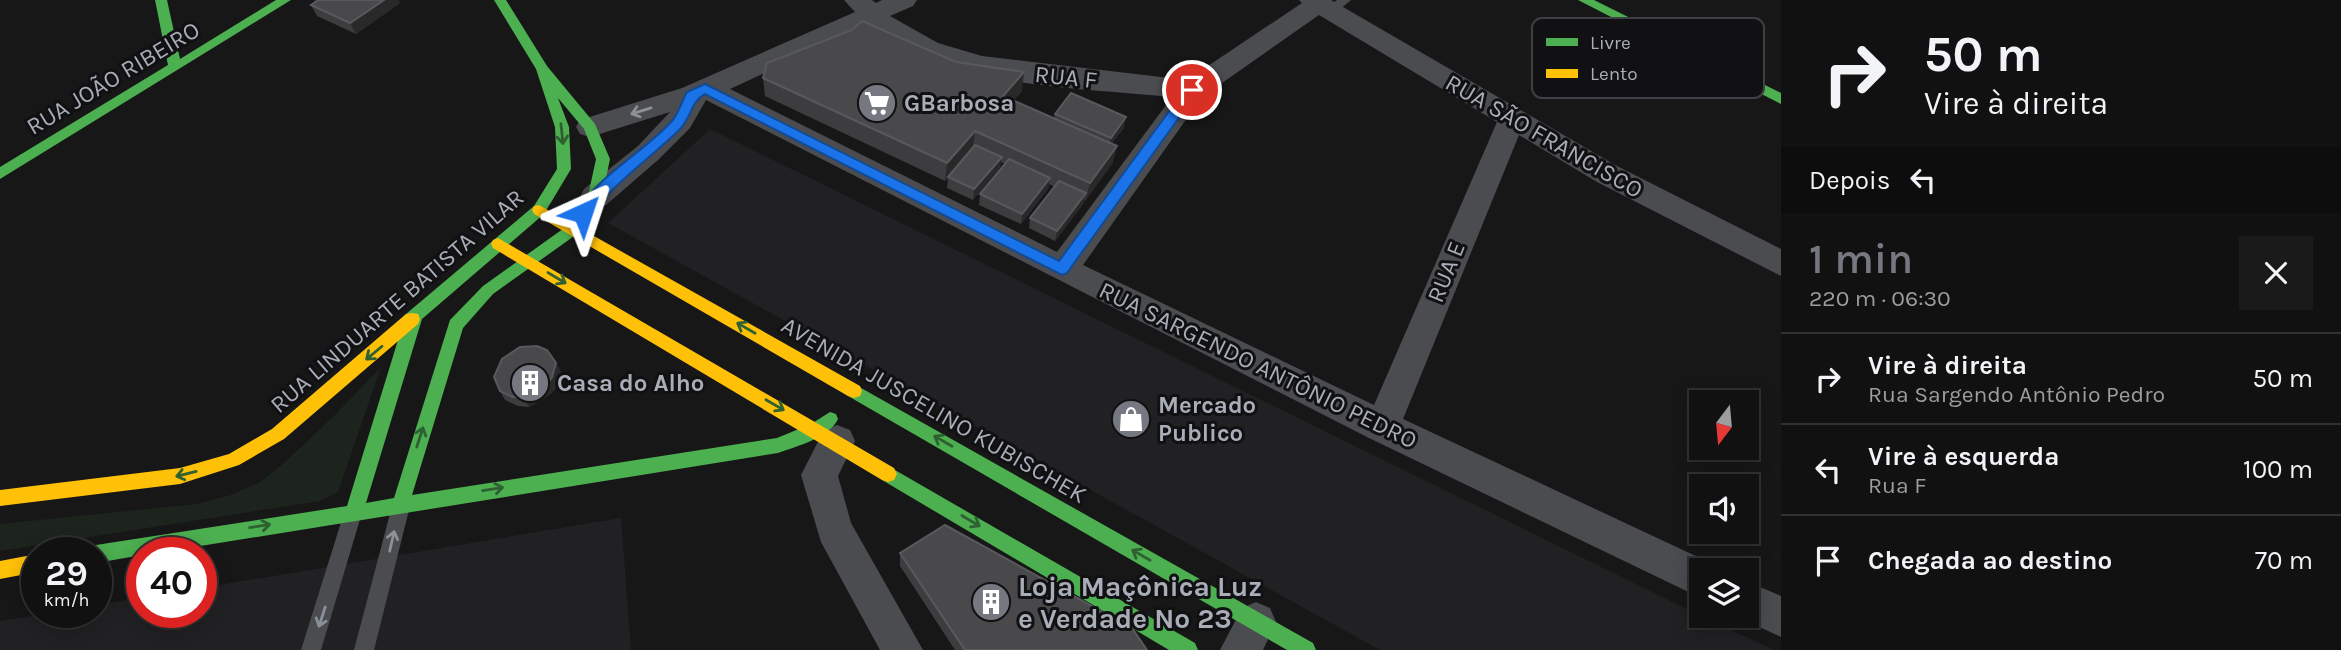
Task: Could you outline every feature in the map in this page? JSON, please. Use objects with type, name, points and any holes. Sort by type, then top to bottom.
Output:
[{"type":"street","points":[[161,0],[175,67]]},
{"type":"street","name":"RUA JOÃO RIBEIRO","points":[[0,174],[285,0]]},
{"type":"street","points":[[500,0],[542,69],[590,127],[603,159],[595,197]]},
{"type":"street","points":[[590,127],[699,92],[864,7],[904,0]]},
{"type":"street","points":[[1584,0],[1620,18]]},
{"type":"street","points":[[1062,269],[1192,90],[1326,4]]},
{"type":"street","name":"RUA SÃO FRANCISCO","points":[[1326,4],[1512,119],[1608,174],[1781,264]]},
{"type":"street","name":"RUA F","points":[[864,7],[909,41],[961,62],[999,70],[1192,90]]},
{"type":"street","name":"RUA LINDUARTE BATISTA VILAR","points":[[0,498],[180,476],[233,460],[278,434],[539,210],[564,169],[562,127],[542,69]]},
{"type":"street","points":[[1764,90],[1781,99]]},
{"type":"street","points":[[401,503],[456,325],[488,290],[572,230],[595,197],[648,153],[680,121],[699,92]]},
{"type":"street","name":"RUA SARGENDO ANTÔNIO PEDRO","points":[[699,92],[1382,427],[1689,573]]},
{"type":"street","name":"RUA E","points":[[1382,427],[1512,119]]},
{"type":"street","name":"AVENIDA JUSCELINO KUBISCHEK","points":[[539,210],[863,395],[1249,636],[1306,650]]},
{"type":"street","points":[[498,244],[827,435],[1188,650]]},
{"type":"street","points":[[354,511],[415,318]]},
{"type":"street","points":[[863,395],[827,435],[819,475],[834,529],[902,650]]},
{"type":"street","points":[[112,551],[827,435]]},
{"type":"street","points":[[0,570],[21,567]]},
{"type":"street","points":[[1759,606],[1781,617]]},
{"type":"lane","points":[[364,650],[401,503]]},
{"type":"lane","points":[[311,650],[354,511]]},
{"type":"shaded area","name":"Mercado Publico","points":[[710,129],[1689,610],[1689,628],[1727,628],[1774,650],[1380,650],[608,223]]},
{"type":"shaded area","points":[[381,367],[338,492],[320,501],[90,537],[21,537],[21,548],[0,551],[0,524],[196,504],[231,495],[260,482],[334,416]]},
{"type":"shaded area","points":[[621,518],[631,650],[0,650],[0,621],[21,618],[21,628],[112,628],[112,603],[126,600],[126,628],[217,628],[217,585]]},
{"type":"building","points":[[318,0],[384,0],[350,23],[311,5]]},
{"type":"building","points":[[862,21],[956,62],[1024,72],[1003,96],[1117,146],[1090,183],[975,131],[947,163],[763,78],[767,63],[852,30]]},
{"type":"building","points":[[1071,93],[1126,117],[1111,138],[1055,114]]},
{"type":"building","points":[[975,145],[1002,157],[974,189],[948,177]]},
{"type":"building","points":[[1009,159],[1050,178],[1022,214],[980,194]]},
{"type":"building","points":[[1059,181],[1086,193],[1057,231],[1030,218]]},
{"type":"building","name":"Casa do Alho","points":[[537,346],[547,350],[556,363],[547,384],[523,397],[512,397],[500,391],[494,377],[502,359],[520,347]]},
{"type":"building","name":"Loja Maçônica Luz e Verdade Nº 23","points":[[945,525],[1132,628],[1147,650],[965,650],[900,553]]},
{"type":"traffic: fast","points":[[161,0],[175,67]]},
{"type":"traffic: fast","points":[[0,174],[285,0]]},
{"type":"traffic: fast","points":[[401,503],[456,325],[488,290],[572,230],[595,197],[603,159],[590,127],[542,69],[500,0]]},
{"type":"traffic: fast","points":[[1584,0],[1620,18]]},
{"type":"traffic: fast","points":[[412,319],[539,210],[564,169],[562,127],[542,69]]},
{"type":"traffic: fast","points":[[1764,90],[1781,99]]},
{"type":"traffic: fast","points":[[354,511],[415,318]]},
{"type":"traffic: fast","points":[[854,391],[1306,650]]},
{"type":"traffic: fast","points":[[112,551],[778,445],[817,429],[830,419]]},
{"type":"traffic: fast","points":[[888,474],[1188,650]]},
{"type":"traffic: slow","points":[[539,210],[854,391]]},
{"type":"traffic: slow","points":[[498,244],[888,474]]},
{"type":"traffic: slow","points":[[0,498],[180,476],[233,460],[278,434],[412,319]]},
{"type":"traffic: slow","points":[[0,570],[21,566]]},
{"type":"place","name":"GBarbosa","points":[[877,103]]},
{"type":"place","name":"Casa do Alho","points":[[530,383]]},
{"type":"place","name":"Mercado Publico","points":[[1131,419]]},
{"type":"place","name":"Loja Maçônica Luz e Verdade Nº 23","points":[[991,602]]},
{"type":"route","points":[[583,213],[595,197],[648,153],[680,121],[692,95],[705,88],[1062,269],[1129,173],[1192,90]]}]
